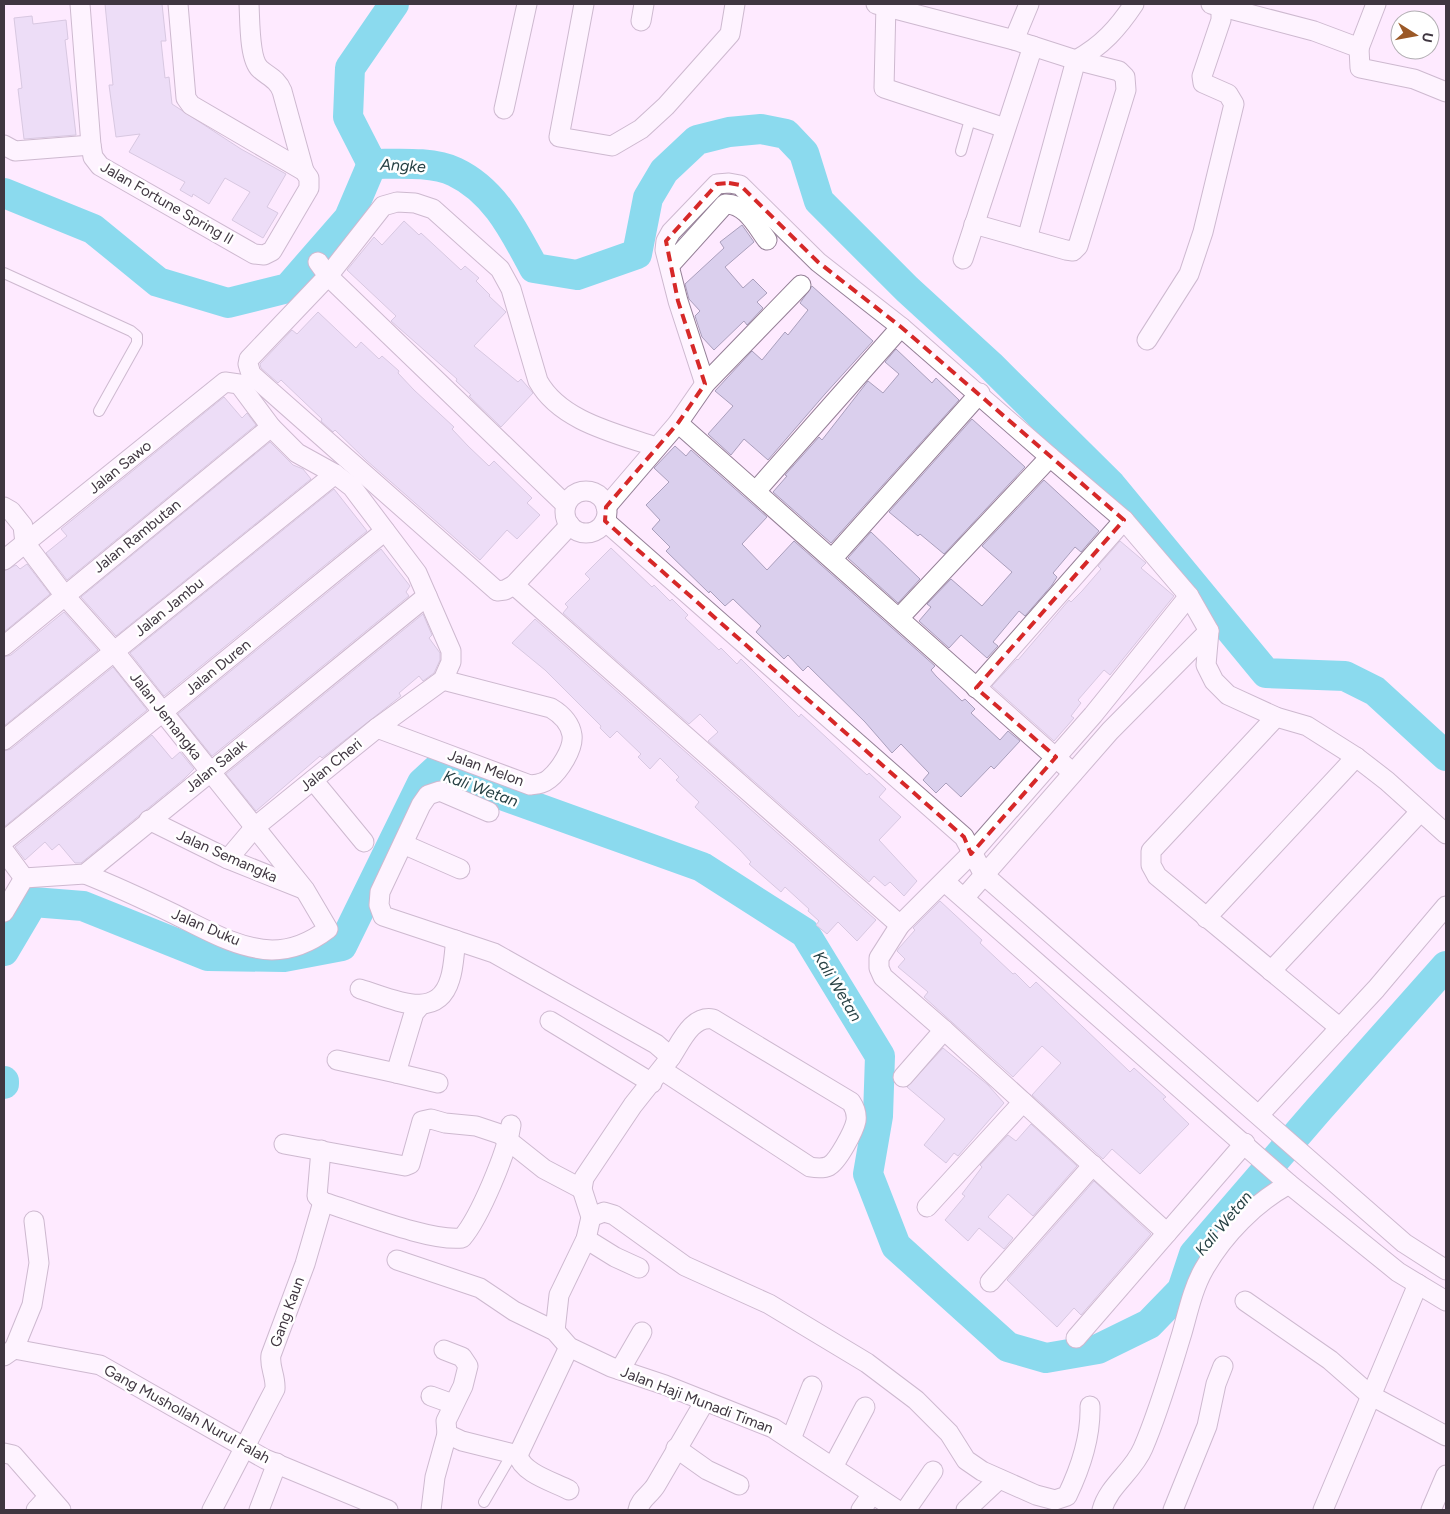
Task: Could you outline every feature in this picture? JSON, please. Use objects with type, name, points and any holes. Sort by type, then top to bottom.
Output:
[{"type":"street","name":"Jalan Fortune Spring II","points":[[80,4],[93,157],[100,166],[254,254],[264,255],[272,251],[309,188],[309,178],[304,171],[278,81],[260,69],[254,60],[249,4]]},
{"type":"street","points":[[178,4],[186,98],[192,105],[304,171]]},
{"type":"street","points":[[504,109],[527,4]]},
{"type":"street","points":[[584,4],[559,137],[612,146],[641,129],[660,112],[730,34],[735,4]]},
{"type":"street","points":[[974,224],[1066,250],[1073,250],[1078,246],[1126,90],[1127,81],[1119,71],[883,4],[884,88],[1005,128]]},
{"type":"street","points":[[1014,40],[1029,4]]},
{"type":"street","points":[[1027,239],[1076,60],[1097,49],[1120,26],[1134,4]]},
{"type":"street","points":[[1376,4],[1359,48],[1360,68],[1414,79],[1446,92]]},
{"type":"street","points":[[1147,340],[1189,274],[1203,232],[1234,104],[1228,94],[1203,83],[1202,76],[1221,20],[1217,5],[1314,31],[1359,48]]},
{"type":"street","points":[[963,259],[1033,46]]},
{"type":"street","points":[[4,146],[15,151],[91,145]]},
{"type":"street","points":[[705,384],[678,301],[665,250],[666,241],[671,232],[717,184],[734,184],[740,186],[818,262],[901,326],[1124,520],[1189,596],[1209,631],[1206,665],[1214,680],[1228,695],[1276,717],[1307,726],[1356,757],[1387,781],[1446,834]]},
{"type":"street","points":[[570,525],[514,585],[505,590],[497,591],[491,588],[251,374],[248,364],[249,359],[323,269],[383,206],[397,202],[415,203],[433,209],[500,269],[511,289],[532,364],[546,394],[559,407],[597,426],[656,448]]},
{"type":"street","points":[[670,265],[725,204],[735,204],[742,208],[767,240]]},
{"type":"street","points":[[323,269],[566,505]]},
{"type":"street","points":[[801,285],[705,384],[678,423],[656,448],[605,514],[592,532],[584,533],[570,525],[565,512],[566,505],[574,494],[587,491],[599,496],[605,514],[964,836],[971,854],[984,875],[1404,1243],[1446,1270]]},
{"type":"street","points":[[756,491],[901,326]]},
{"type":"street","name":"Jalan Sawo","points":[[4,560],[225,382],[239,384],[271,427]]},
{"type":"street","points":[[832,559],[980,393]]},
{"type":"street","points":[[678,423],[1073,773]]},
{"type":"street","points":[[271,427],[297,453],[335,474],[352,487],[417,573],[451,651],[451,662],[442,680]]},
{"type":"street","name":"Jalan Rambutan","points":[[4,646],[271,427]]},
{"type":"street","points":[[899,618],[1050,457]]},
{"type":"street","name":"Jalan Jambu","points":[[4,740],[335,474]]},
{"type":"street","name":"Jalan Jemangka","points":[[4,507],[11,511],[23,526],[25,542],[65,596],[114,650],[305,890],[328,929]]},
{"type":"street","points":[[976,688],[1124,520]]},
{"type":"street","name":"Jalan Duren","points":[[4,841],[385,531]]},
{"type":"street","points":[[514,585],[900,925]]},
{"type":"street","name":"Jalan Salak","points":[[85,874],[427,596]]},
{"type":"street","points":[[1167,1233],[883,977],[879,968],[880,958],[900,925],[971,854],[1056,757],[1189,596]]},
{"type":"street","points":[[964,898],[1110,730],[1209,631]]},
{"type":"street","name":"Jalan Melon","points":[[377,728],[530,785],[540,784],[549,779],[568,754],[572,736],[562,715],[551,708],[442,680]]},
{"type":"street","name":"Jalan Cheri","points":[[228,859],[255,827],[377,728],[442,680]]},
{"type":"street","points":[[1276,717],[1152,850],[1151,865],[1157,876],[1340,1028]]},
{"type":"street","points":[[1206,918],[1356,757]]},
{"type":"street","points":[[313,780],[364,842]]},
{"type":"street","points":[[489,812],[449,794],[433,792],[421,805],[380,892],[380,912],[388,919],[494,953],[656,1044],[661,1070]]},
{"type":"street","points":[[1271,971],[1420,812]]},
{"type":"street","name":"Jalan Semangka","points":[[150,820],[228,859],[305,890]]},
{"type":"street","points":[[403,844],[460,869]]},
{"type":"street","points":[[4,851],[24,878]]},
{"type":"street","points":[[24,878],[85,874]]},
{"type":"street","name":"Jalan Duku","points":[[85,874],[125,890],[230,941],[271,950],[299,946],[313,941],[328,929]]},
{"type":"street","points":[[4,912],[24,878]]},
{"type":"street","points":[[945,882],[1285,1180],[1398,1272],[1446,1301]]},
{"type":"street","points":[[1264,1120],[1340,1028],[1446,906]]},
{"type":"street","points":[[360,989],[420,1006],[432,1003],[440,998],[451,977],[456,940]]},
{"type":"street","points":[[396,1073],[414,1013],[420,1006]]},
{"type":"street","points":[[550,1021],[661,1070],[810,1167],[820,1169],[830,1166],[840,1155],[856,1122],[855,1108],[851,1102],[713,1020],[705,1018],[696,1021],[661,1070],[590,1167],[584,1178],[582,1189],[591,1217],[586,1239],[559,1295],[555,1331]]},
{"type":"street","points":[[903,1077],[944,1030]]},
{"type":"street","points":[[338,1060],[438,1083]]},
{"type":"street","points":[[1220,1122],[1239,1098]]},
{"type":"street","points":[[927,1207],[1023,1102]]},
{"type":"street","points":[[284,1144],[399,1165],[410,1164],[422,1121],[431,1120],[445,1124],[476,1126],[500,1134],[510,1132]]},
{"type":"street","points":[[510,1132],[544,1169],[582,1189]]},
{"type":"street","points":[[321,1150],[317,1196],[323,1202],[424,1234],[454,1239],[462,1238],[479,1212],[510,1132]]},
{"type":"street","points":[[1076,1338],[1167,1233],[1250,1148]]},
{"type":"street","points":[[990,1282],[1093,1165]]},
{"type":"street","points":[[1102,1510],[1106,1498],[1132,1469],[1159,1411],[1203,1270],[1220,1246],[1252,1210],[1285,1180]]},
{"type":"street","name":"Gang Kaun","points":[[212,1510],[275,1389],[275,1379],[269,1364],[271,1356],[305,1264],[323,1202]]},
{"type":"street","points":[[591,1217],[604,1212],[614,1215],[686,1266],[769,1304],[868,1363],[916,1400],[949,1433],[966,1460],[999,1479],[1045,1498],[1055,1500],[1067,1496],[1084,1453],[1091,1420],[1090,1406]]},
{"type":"street","points":[[9,1352],[32,1305],[39,1263],[34,1221]]},
{"type":"street","points":[[586,1239],[615,1257],[639,1268]]},
{"type":"street","points":[[397,1260],[480,1288],[514,1311],[555,1331],[569,1347],[515,1454]]},
{"type":"street","points":[[1323,1510],[1418,1284]]},
{"type":"street","points":[[1246,1301],[1330,1360],[1370,1395],[1446,1436]]},
{"type":"street","points":[[620,1370],[642,1332]]},
{"type":"street","name":"Jalan Haji Munadi Timan","points":[[569,1347],[620,1370],[773,1428],[897,1510]]},
{"type":"street","points":[[431,1510],[435,1477],[447,1434],[446,1421],[463,1386],[468,1366],[462,1357],[444,1350]]},
{"type":"street","name":"Gang Mushollah Nurul Falah","points":[[9,1352],[100,1366],[276,1463],[388,1510]]},
{"type":"street","points":[[1173,1510],[1207,1426],[1216,1384],[1223,1366]]},
{"type":"street","points":[[791,1440],[812,1386]]},
{"type":"street","points":[[431,1396],[453,1404]]},
{"type":"street","points":[[638,1510],[642,1500],[650,1495],[705,1401]]},
{"type":"street","points":[[833,1467],[865,1407]]},
{"type":"street","points":[[447,1434],[462,1441],[515,1454],[527,1468],[569,1490]]},
{"type":"street","points":[[676,1448],[707,1470],[739,1484]]},
{"type":"street","points":[[4,1453],[13,1455],[42,1503],[62,1510]]},
{"type":"street","points":[[259,1510],[276,1463]]},
{"type":"street","points":[[906,1510],[933,1471]]},
{"type":"street","points":[[1431,1510],[1446,1475]]},
{"type":"street","points":[[966,1510],[999,1479]]},
{"type":"street","points":[[862,1510],[872,1494]]},
{"type":"lane","points":[[961,151],[971,116]]},
{"type":"lane","points":[[4,273],[131,331],[137,336],[137,343],[99,411]]},
{"type":"lane","points":[[484,1502],[515,1454]]},
{"type":"highlighted area","points":[[729,183],[740,185],[818,262],[901,327],[1124,520],[976,688],[1056,757],[971,854],[964,837],[605,521],[606,507],[678,423],[705,384],[678,301],[666,241],[717,184]]},
{"type":"building","points":[[105,4],[162,4],[166,41],[161,41],[165,78],[169,77],[172,104],[241,149],[286,174],[267,207],[278,213],[263,238],[232,220],[250,192],[225,178],[209,204],[193,194],[192,197],[180,190],[185,182],[129,152],[140,134],[116,137],[109,85],[113,85]]},
{"type":"building","points":[[32,16],[33,24],[66,20],[68,39],[65,40],[76,135],[24,139],[18,89],[22,88],[14,18]]},
{"type":"building","points":[[404,221],[419,235],[421,233],[461,270],[465,266],[479,278],[476,281],[506,312],[474,346],[518,382],[521,379],[533,393],[501,427],[469,396],[471,395],[456,381],[457,379],[391,321],[396,316],[347,270],[374,237],[382,245]]},
{"type":"building","points":[[742,225],[754,242],[725,267],[743,288],[753,279],[767,293],[757,302],[763,308],[747,325],[744,321],[714,350],[702,337],[695,316],[700,311],[689,299],[685,284],[724,248],[720,242]]},
{"type":"building","points":[[812,286],[873,341],[768,460],[744,439],[731,455],[708,434],[733,406],[715,391],[752,351],[762,360],[785,332],[788,335],[808,310],[800,303]]},
{"type":"building","points":[[318,312],[356,348],[361,342],[379,359],[382,356],[399,371],[398,373],[414,390],[454,427],[452,429],[489,466],[494,461],[532,498],[527,503],[540,515],[517,539],[507,530],[480,560],[366,460],[335,430],[333,432],[281,380],[278,383],[261,368],[260,364],[292,330],[297,334]]},
{"type":"building","points":[[896,349],[932,383],[936,378],[959,400],[831,543],[773,492],[787,476],[785,475],[819,437],[822,440],[868,381],[883,393],[899,374],[885,362]]},
{"type":"building","points":[[224,397],[242,418],[247,413],[256,425],[67,580],[46,553],[67,536],[61,529]]},
{"type":"building","points":[[972,419],[1025,467],[944,554],[889,512]]},
{"type":"building","points":[[270,442],[293,465],[303,469],[311,479],[116,636],[81,597]]},
{"type":"building","points":[[675,446],[686,456],[691,450],[767,517],[742,544],[767,570],[794,541],[935,666],[931,670],[936,676],[962,701],[965,699],[975,709],[971,713],[1000,740],[1008,731],[1020,741],[994,769],[991,766],[961,797],[946,783],[936,793],[923,780],[929,773],[901,744],[892,753],[865,722],[808,666],[803,671],[788,655],[784,659],[756,632],[761,626],[733,599],[725,606],[666,551],[670,547],[652,529],[660,520],[646,505],[669,482],[654,468]]},
{"type":"building","points":[[1044,480],[1099,531],[1081,552],[1075,547],[1053,573],[1057,577],[1052,585],[1025,616],[1019,611],[993,642],[998,646],[987,658],[961,635],[949,648],[919,621],[931,607],[927,604],[951,579],[982,606],[1012,572],[982,546]]},
{"type":"building","points":[[334,489],[367,531],[164,696],[130,653]]},
{"type":"building","points":[[871,532],[920,579],[898,603],[848,558]]},
{"type":"building","points":[[1120,541],[1146,563],[1141,568],[1174,596],[1110,675],[1104,670],[1078,700],[1081,703],[1071,716],[1074,718],[1054,741],[992,686],[1018,660],[1069,600],[1071,602],[1082,591],[1101,569],[1098,566]]},
{"type":"building","points":[[611,548],[652,587],[654,585],[670,601],[672,599],[688,615],[685,618],[719,650],[721,648],[737,664],[741,659],[799,717],[801,714],[867,775],[869,773],[886,789],[879,797],[901,817],[879,840],[917,881],[904,896],[890,882],[885,886],[874,876],[869,882],[708,741],[718,732],[700,714],[689,724],[563,613],[568,607],[565,604],[590,579],[585,574]]},
{"type":"building","points":[[381,549],[410,586],[406,592],[409,596],[212,756],[178,714]]},
{"type":"building","points":[[27,564],[50,594],[4,632],[4,571],[16,565],[20,569]]},
{"type":"building","points":[[64,612],[98,650],[4,726],[4,657],[11,655]]},
{"type":"building","points":[[423,614],[432,635],[429,638],[440,653],[440,660],[434,673],[423,681],[419,676],[399,693],[401,696],[322,758],[320,756],[256,811],[226,774]]},
{"type":"building","points":[[535,619],[876,920],[857,941],[838,922],[827,934],[816,925],[819,921],[808,911],[809,909],[785,887],[781,892],[749,864],[751,862],[740,850],[695,807],[699,802],[676,780],[679,777],[660,758],[650,769],[638,757],[641,754],[617,731],[610,738],[600,728],[601,726],[545,670],[512,643]]},
{"type":"building","points":[[113,667],[147,710],[4,827],[4,751],[11,749]]},
{"type":"building","points":[[152,735],[172,759],[180,752],[194,769],[81,863],[75,863],[59,844],[52,850],[45,842],[25,860],[15,847]]},
{"type":"building","points":[[940,901],[982,940],[980,943],[1013,974],[1015,973],[1030,988],[1036,982],[1130,1072],[1134,1068],[1166,1097],[1163,1099],[1189,1124],[1140,1174],[1112,1149],[1103,1159],[1032,1095],[1061,1063],[1042,1046],[1013,1077],[924,997],[928,992],[898,967],[905,959],[897,951],[915,930],[913,928]]},
{"type":"building","points":[[943,1048],[988,1085],[1004,1103],[958,1156],[954,1153],[946,1163],[924,1145],[945,1119],[907,1087]]},
{"type":"building","points":[[1031,1124],[1077,1166],[1033,1216],[1008,1194],[988,1217],[1013,1238],[1004,1249],[979,1228],[968,1241],[945,1220],[965,1196],[962,1194],[982,1167],[980,1165],[1008,1135],[1016,1141]]},
{"type":"building","points":[[1094,1181],[1151,1234],[1081,1315],[1074,1308],[1057,1327],[1007,1280]]},
{"type":"waterway","name":"Angke","points":[[394,4],[350,68],[348,117],[372,164],[436,166],[455,172],[481,190],[502,213],[534,268],[577,275],[637,254],[648,198],[664,171],[697,140],[729,132],[761,129],[786,134],[804,153],[819,201],[907,289],[990,365],[1111,485],[1266,673],[1345,676],[1375,691],[1446,756]]},
{"type":"waterway","points":[[4,193],[93,229],[158,282],[228,303],[288,288],[349,218],[372,164]]},
{"type":"waterway","name":"Kali Wetan","points":[[4,951],[33,902],[83,906],[208,956],[284,957],[342,946],[422,783],[435,771],[702,867],[805,933],[880,1056],[878,1116],[868,1174],[896,1246],[1008,1347],[1046,1358],[1098,1349],[1149,1324],[1182,1290],[1194,1254],[1446,966]]}]
